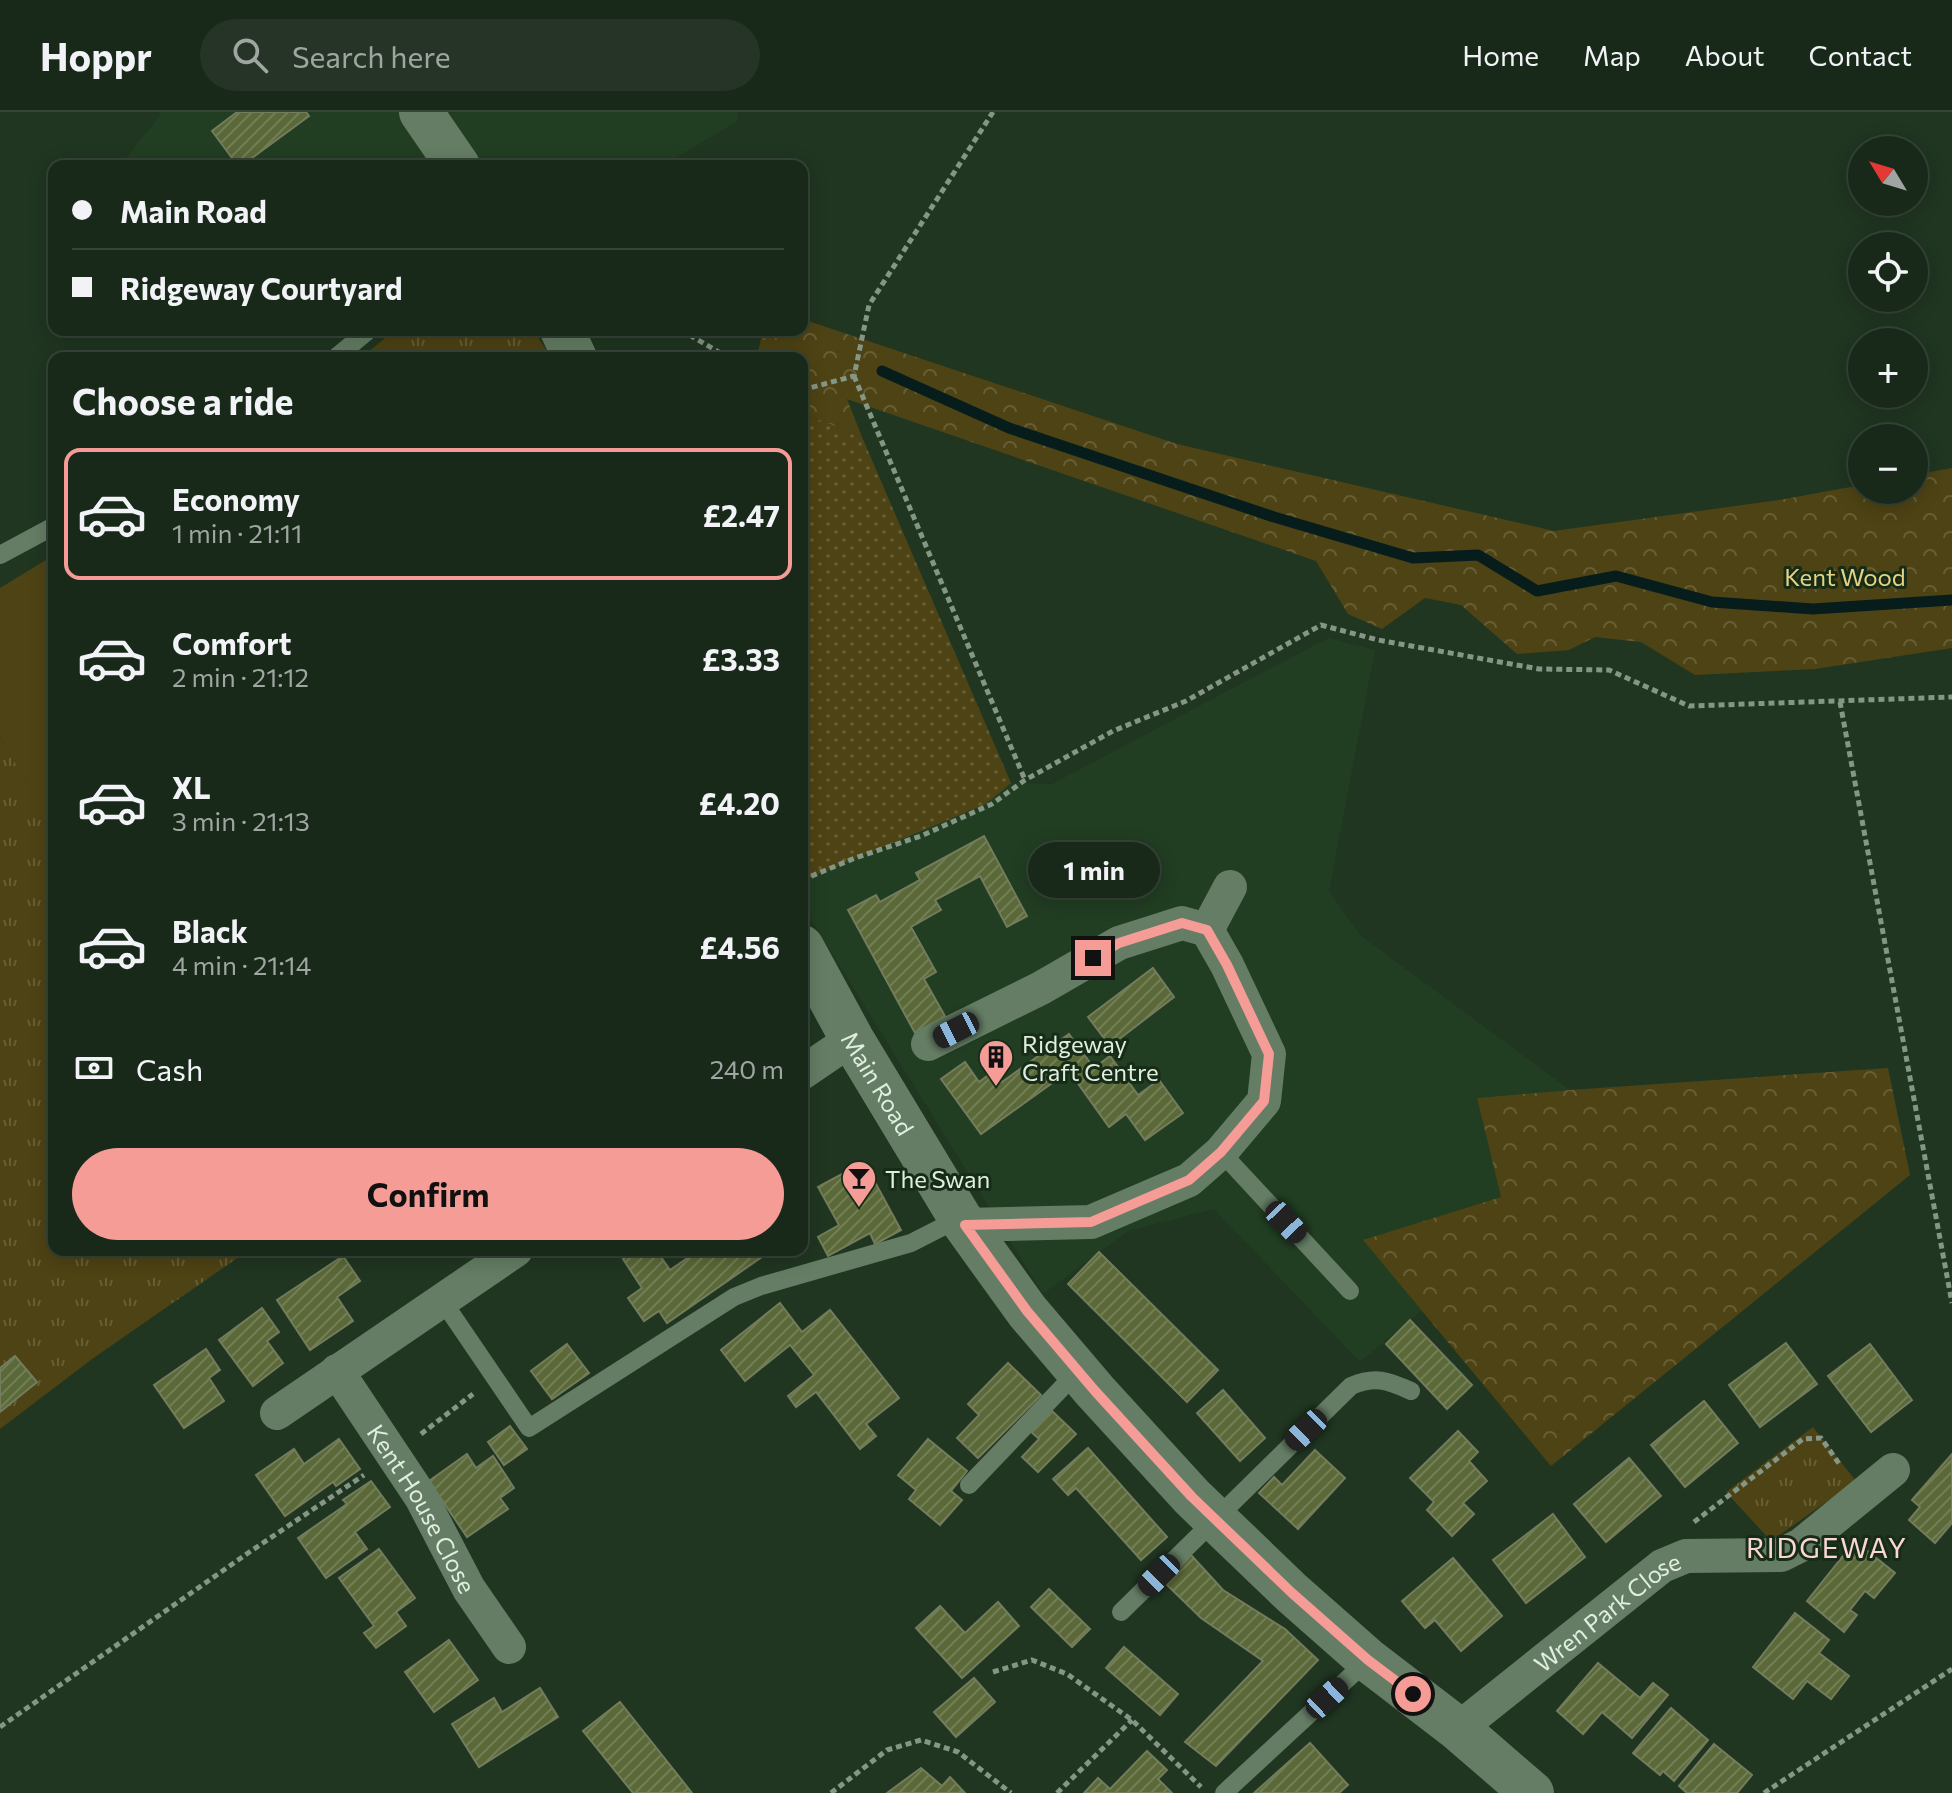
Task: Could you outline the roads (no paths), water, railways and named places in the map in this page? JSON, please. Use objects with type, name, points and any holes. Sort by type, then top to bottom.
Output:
[{"type":"street","points":[[421,112],[454,160]]},
{"type":"street","points":[[1207,930],[1230,887]]},
{"type":"street","points":[[928,1044],[1041,988],[1119,943],[1182,923],[1207,930],[1269,1054],[1264,1101],[1221,1152],[1189,1180],[1091,1222],[962,1222]]},
{"type":"street","name":"Main Road","points":[[808,958],[852,1039],[962,1222],[1027,1311],[1078,1371],[1192,1497],[1292,1593],[1368,1660],[1458,1729],[1532,1793]]},
{"type":"street","points":[[808,1069],[852,1039]]},
{"type":"street","points":[[277,1413],[507,1256]]},
{"type":"street","name":"Kent House Close","points":[[337,1371],[421,1497],[469,1589],[509,1647]]},
{"type":"street","name":"Wren Park Close","points":[[1458,1729],[1662,1566],[1686,1556],[1781,1555],[1801,1545],[1893,1470]]},
{"type":"lane","points":[[342,352],[362,336]]},
{"type":"lane","points":[[0,555],[48,529]]},
{"type":"lane","points":[[1221,1152],[1350,1291]]},
{"type":"lane","points":[[442,1300],[529,1428],[734,1297],[761,1286],[911,1243],[962,1222]]},
{"type":"lane","points":[[969,1485],[1078,1371]]},
{"type":"lane","points":[[1121,1612],[1351,1386],[1365,1380],[1387,1380],[1411,1391]]},
{"type":"lane","points":[[1224,1793],[1368,1660]]},
{"type":"waterway","points":[[882,371],[1009,428],[1274,517],[1413,558],[1478,555],[1537,591],[1616,576],[1712,602],[1813,609],[1952,600]]},
{"type":"place","name":"Ridgeway Craft Centre","points":[[996,1088]]},
{"type":"place","name":"The Swan","points":[[859,1209]]},
{"type":"district","name":"RIDGEWAY","points":[[1827,1547]]},
{"type":"park label","name":"Kent Wood","points":[[1845,576]]}]
